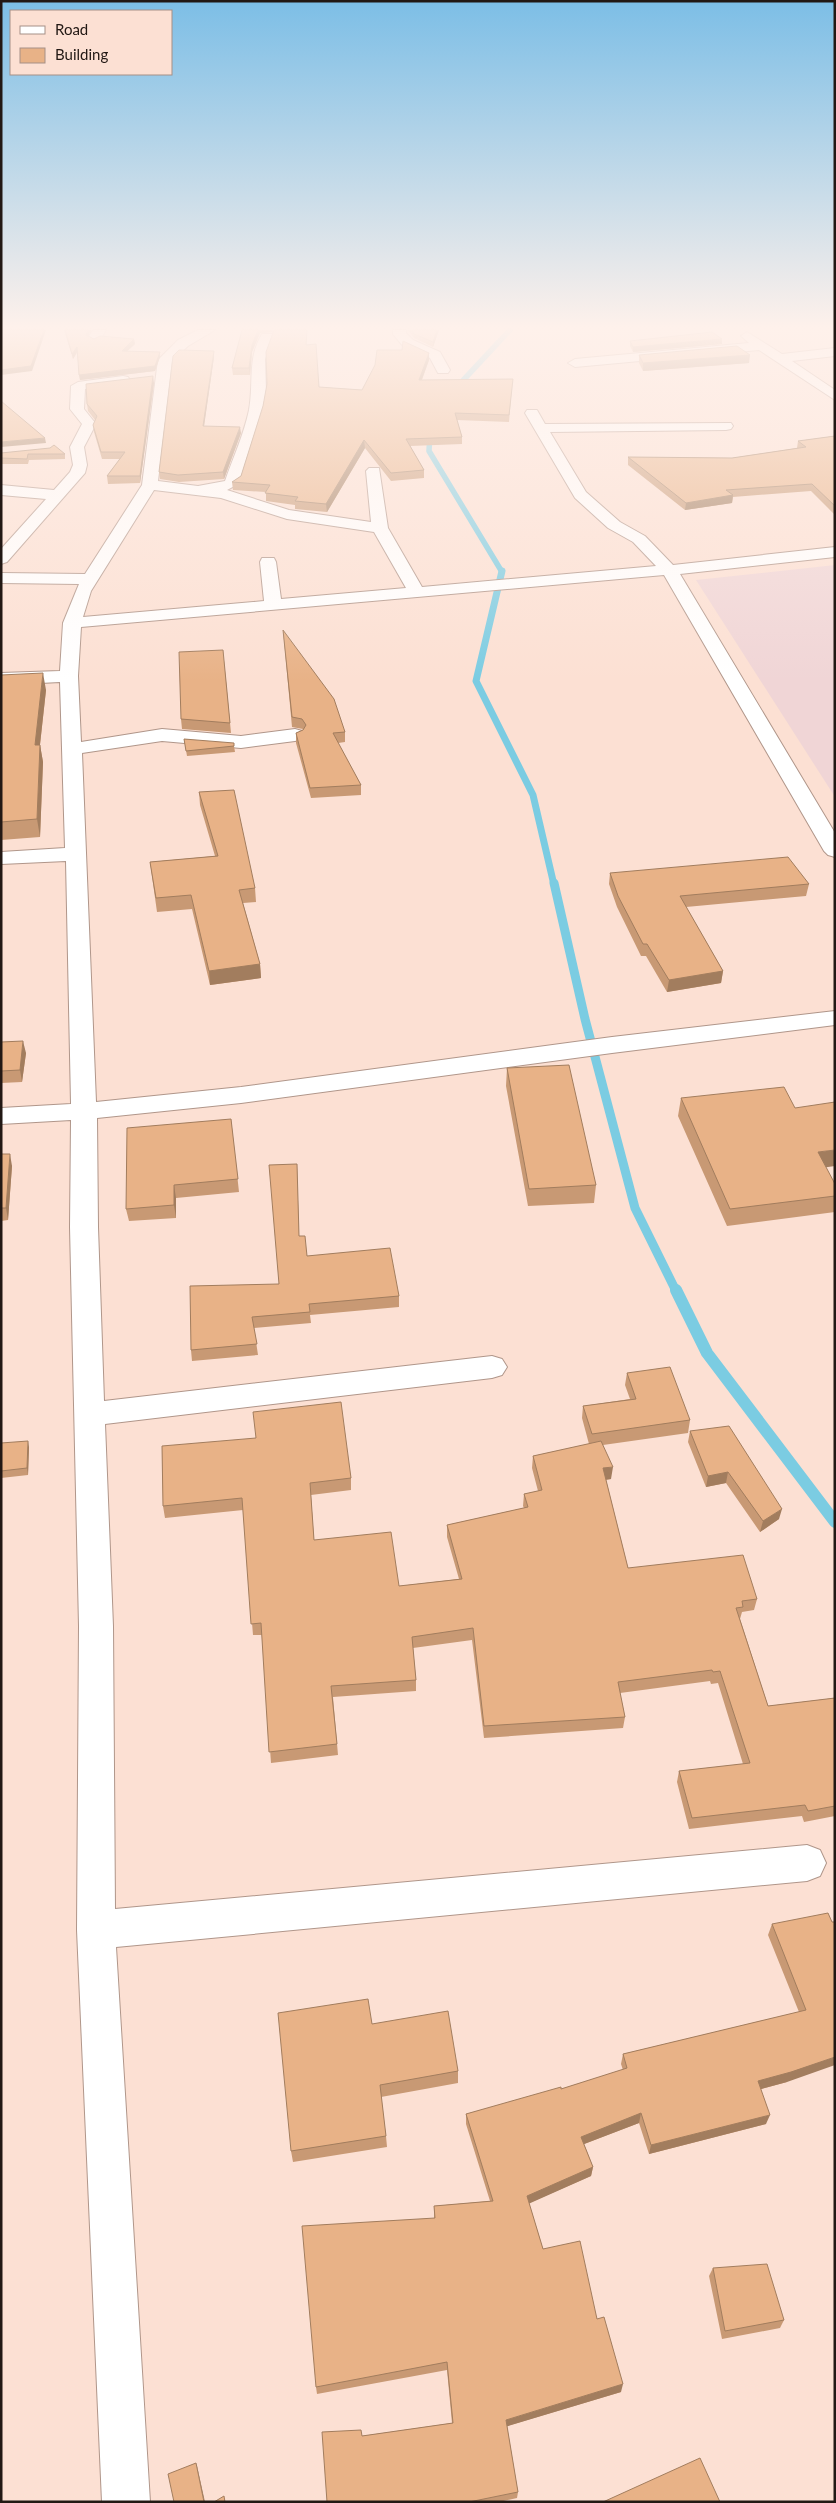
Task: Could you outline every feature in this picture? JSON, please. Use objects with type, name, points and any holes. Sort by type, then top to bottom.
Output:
[{"type":"street","points":[[1,559],[77,473],[80,465],[77,447]]},
{"type":"street","points":[[126,2502],[96,1930],[96,1626],[84,1227],[84,1112],[68,676],[72,623],[83,591],[150,486],[153,447]]},
{"type":"street","points":[[200,491],[227,486],[232,483],[243,447]]},
{"type":"street","points":[[552,447],[580,496],[614,525],[639,539],[669,570],[835,851]]},
{"type":"street","points":[[374,471],[380,528],[417,593]]},
{"type":"street","points":[[150,486],[223,494],[287,514],[380,528]]},
{"type":"street","points":[[1,490],[56,495]]},
{"type":"street","points":[[72,623],[669,570],[835,552]]},
{"type":"street","points":[[268,562],[273,605]]},
{"type":"street","points":[[1,578],[90,579]]},
{"type":"street","points":[[1,679],[68,676]]},
{"type":"street","points":[[72,749],[162,735],[241,742],[294,735]]},
{"type":"street","points":[[1,858],[76,854]]},
{"type":"street","points":[[1,1116],[84,1112],[246,1095],[572,1049],[835,1018]]},
{"type":"street","points":[[89,1414],[492,1366]]},
{"type":"street","points":[[96,1930],[807,1862]]},
{"type":"shaded area","points":[[835,565],[835,797],[696,580]]},
{"type":"building","points":[[56,447],[65,454],[28,454],[27,459],[1,458],[1,453]]},
{"type":"building","points":[[99,447],[144,447],[140,476],[107,476],[125,452],[101,452]]},
{"type":"building","points":[[162,447],[233,447],[223,472],[178,475],[159,472]]},
{"type":"building","points":[[250,447],[360,447],[326,504],[295,501],[298,497],[265,493],[270,485],[232,482],[241,476]]},
{"type":"building","points":[[370,447],[411,447],[424,470],[391,473]]},
{"type":"building","points":[[806,447],[835,447],[835,506],[812,484],[726,490],[733,495],[686,503],[628,457],[732,458]]},
{"type":"building","points":[[283,630],[334,699],[345,732],[333,733],[361,785],[310,788],[296,733],[303,730],[306,725],[302,719],[292,717]]},
{"type":"building","points":[[223,650],[230,723],[181,719],[179,652]]},
{"type":"building","points":[[43,673],[35,745],[40,745],[37,819],[1,822],[1,675]]},
{"type":"building","points":[[184,739],[234,743],[234,746],[186,751]]},
{"type":"building","points":[[234,790],[255,888],[239,890],[260,964],[209,971],[191,895],[156,898],[150,862],[218,856],[199,792]]},
{"type":"building","points":[[788,857],[809,884],[680,896],[723,971],[669,980],[647,944],[643,944],[618,896],[610,873]]},
{"type":"building","points":[[23,1041],[20,1070],[1,1071],[1,1042]]},
{"type":"building","points":[[569,1065],[596,1185],[529,1189],[507,1068]]},
{"type":"building","points":[[784,1087],[795,1108],[835,1102],[835,1150],[818,1152],[835,1184],[835,1196],[730,1209],[681,1098]]},
{"type":"building","points":[[231,1119],[238,1179],[174,1185],[174,1205],[126,1209],[127,1128]]},
{"type":"building","points":[[1,1154],[10,1154],[6,1208],[1,1208]]},
{"type":"building","points":[[297,1164],[299,1236],[305,1236],[307,1256],[390,1248],[399,1296],[309,1304],[310,1312],[252,1317],[257,1344],[191,1350],[190,1286],[279,1284],[269,1165]]},
{"type":"building","points":[[670,1367],[690,1420],[592,1434],[583,1406],[636,1399],[627,1373]]},
{"type":"building","points":[[341,1402],[351,1478],[310,1483],[314,1540],[391,1532],[399,1586],[462,1579],[447,1525],[528,1507],[524,1494],[542,1490],[533,1456],[601,1441],[613,1467],[603,1468],[628,1568],[743,1555],[757,1599],[742,1601],[743,1607],[736,1608],[768,1706],[835,1698],[835,1806],[808,1811],[805,1805],[692,1818],[679,1771],[750,1763],[720,1671],[713,1672],[712,1670],[618,1682],[625,1717],[484,1726],[473,1628],[412,1637],[416,1680],[331,1686],[337,1744],[269,1752],[261,1623],[251,1624],[242,1498],[163,1506],[162,1446],[256,1438],[253,1412]]},
{"type":"building","points":[[729,1426],[782,1509],[763,1521],[728,1472],[708,1476],[690,1431]]},
{"type":"building","points":[[28,1441],[27,1468],[1,1471],[1,1443]]},
{"type":"building","points":[[828,1913],[832,1922],[835,1922],[835,2057],[758,2081],[770,2115],[651,2145],[641,2113],[581,2137],[593,2167],[527,2196],[543,2249],[580,2241],[597,2319],[604,2317],[623,2384],[506,2420],[518,2492],[469,2502],[327,2502],[322,2432],[361,2430],[362,2436],[453,2423],[447,2362],[316,2387],[302,2226],[435,2218],[434,2206],[493,2201],[466,2114],[561,2087],[561,2089],[627,2068],[623,2054],[806,2010],[772,1924]]},
{"type":"building","points":[[368,1999],[372,2024],[448,2011],[458,2071],[380,2085],[386,2136],[291,2151],[278,2013]]},
{"type":"building","points":[[767,2264],[784,2320],[725,2331],[713,2268]]},
{"type":"building","points":[[700,2458],[720,2502],[603,2502]]},
{"type":"building","points":[[196,2463],[204,2502],[174,2502],[168,2474]]},
{"type":"building","points":[[224,2496],[225,2502],[214,2502]]},
{"type":"waterway","points":[[429,447],[429,451],[502,572]]},
{"type":"waterway","points":[[502,572],[476,681],[533,795],[554,885]]},
{"type":"waterway","points":[[554,883],[585,1019],[635,1208],[676,1291]]},
{"type":"waterway","points":[[676,1290],[707,1353],[835,1522]]}]
